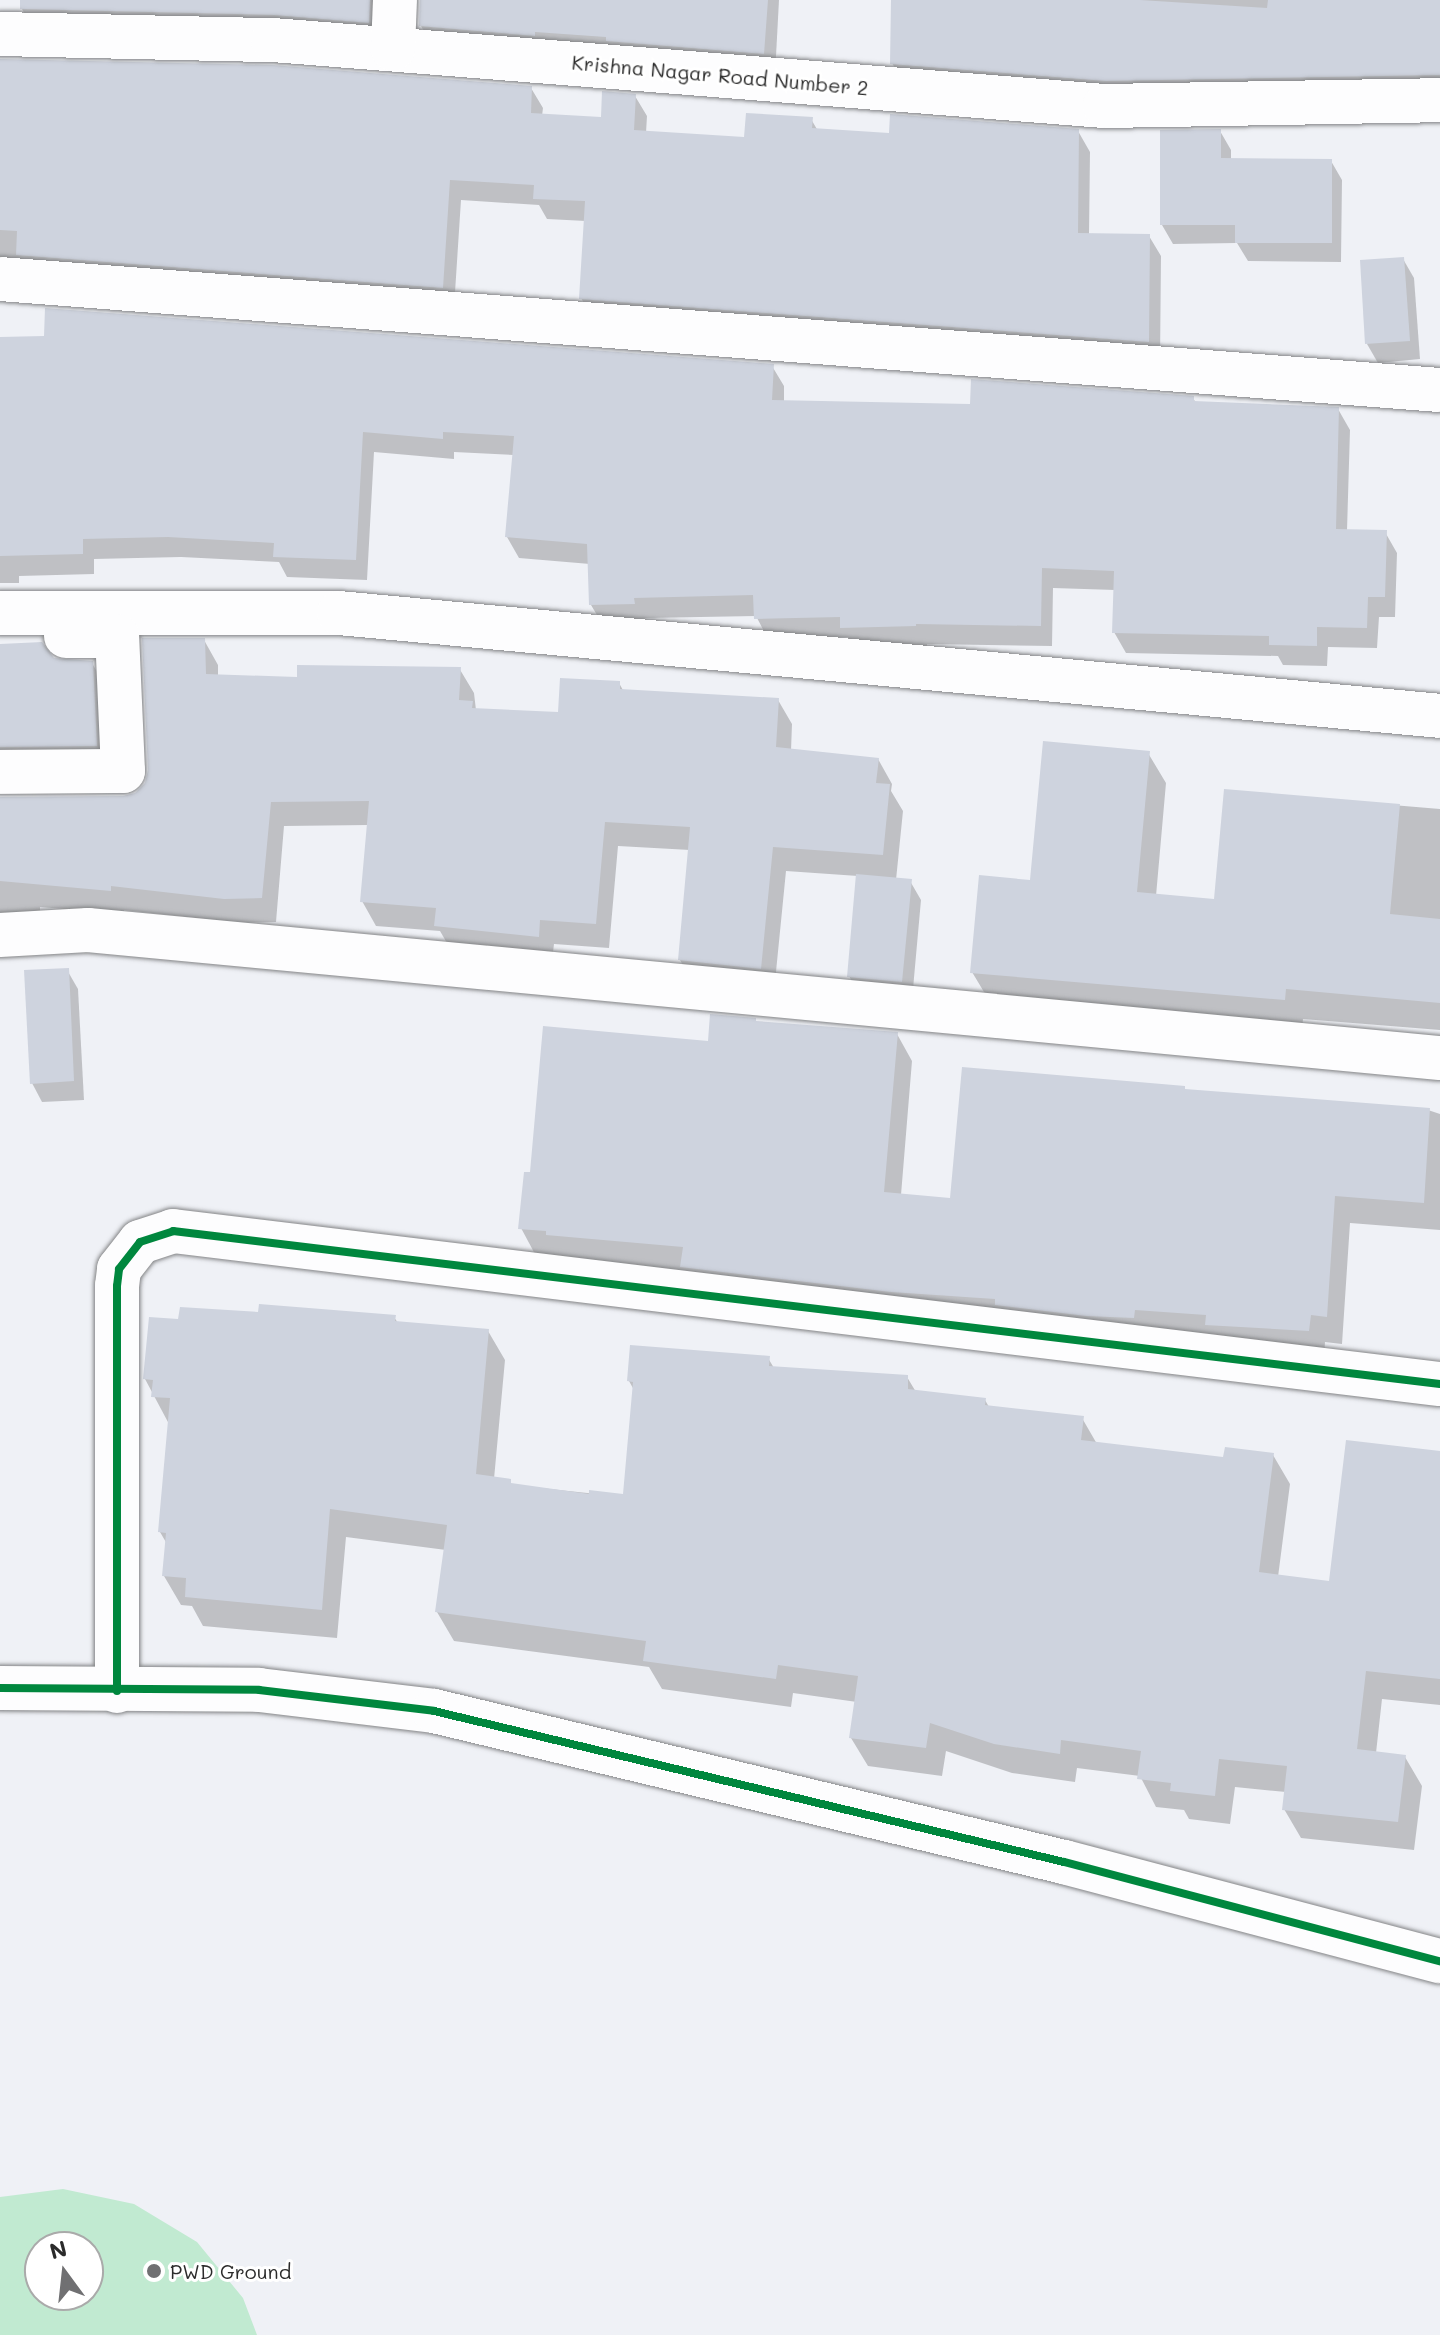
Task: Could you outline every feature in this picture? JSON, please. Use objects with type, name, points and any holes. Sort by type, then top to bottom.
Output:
[{"type":"street","points":[[393,49],[395,0]]},
{"type":"street","name":"Krishna Nagar Road Number 2","points":[[0,34],[273,40],[1105,106],[1440,100]]},
{"type":"street","points":[[0,279],[1440,390]]},
{"type":"street","points":[[0,628],[0,613],[339,613],[1440,716]]},
{"type":"street","points":[[0,635],[117,636],[123,771],[0,772]]},
{"type":"street","points":[[0,935],[88,930],[1440,1058]]},
{"type":"street","points":[[117,1691],[118,1277],[119,1269],[140,1242],[173,1231],[1440,1384]]},
{"type":"street","points":[[0,1688],[259,1690],[434,1711],[1079,1866],[1440,1961]]},
{"type":"green space","name":"PWD Ground","points":[[63,2189],[134,2204],[197,2242],[243,2298],[257,2335],[0,2335],[0,2197]]},
{"type":"building","points":[[20,0],[370,0],[369,23],[274,15],[20,9]]},
{"type":"building","points":[[420,0],[768,0],[764,54],[606,41],[606,37],[535,32],[535,36],[419,26]]},
{"type":"building","points":[[891,0],[1140,0],[1267,8],[1268,0],[1440,0],[1440,75],[1106,81],[890,64]]},
{"type":"building","points":[[0,59],[272,65],[532,86],[531,113],[601,117],[602,91],[636,94],[634,130],[744,137],[746,113],[813,117],[812,128],[889,133],[890,114],[1079,129],[1078,233],[1150,234],[1149,342],[579,299],[585,201],[533,199],[534,185],[450,180],[443,288],[16,255],[17,231],[0,230]]},
{"type":"building","points":[[1221,129],[1221,158],[1332,159],[1332,243],[1235,243],[1235,225],[1160,225],[1160,130]]},
{"type":"building","points":[[1404,257],[1410,341],[1365,344],[1360,260]]},
{"type":"building","points":[[45,308],[774,364],[772,400],[970,404],[971,379],[1194,396],[1194,401],[1339,407],[1336,529],[1387,530],[1385,597],[1368,597],[1367,628],[1317,627],[1317,646],[1269,645],[1269,636],[1112,633],[1114,571],[1042,568],[1041,626],[916,624],[840,628],[840,617],[754,619],[753,595],[634,598],[635,604],[589,605],[587,544],[505,537],[514,436],[443,432],[443,439],[363,432],[356,560],[273,557],[274,543],[168,537],[83,539],[83,554],[0,556],[0,337],[44,336]]},
{"type":"building","points":[[142,638],[205,638],[206,674],[297,677],[297,665],[461,667],[459,700],[473,701],[472,708],[558,712],[560,678],[620,681],[620,689],[779,698],[776,747],[879,758],[876,783],[890,784],[883,855],[773,847],[761,969],[678,960],[690,827],[605,822],[596,924],[540,920],[539,937],[434,926],[436,908],[360,902],[369,801],[271,802],[262,898],[224,899],[111,886],[111,891],[0,881],[0,797],[123,796],[135,793],[145,783],[148,770]]},
{"type":"building","points":[[42,642],[54,658],[93,661],[97,746],[0,747],[0,644]]},
{"type":"building","points":[[1043,741],[1150,751],[1137,892],[1214,899],[1224,789],[1400,804],[1390,914],[1440,919],[1440,1003],[1286,989],[1285,1000],[970,973],[979,875],[1030,880]]},
{"type":"building","points":[[856,874],[912,879],[902,982],[847,977]]},
{"type":"building","points":[[69,968],[74,1081],[30,1084],[24,970]]},
{"type":"building","points":[[710,1014],[756,1018],[756,1021],[898,1032],[884,1192],[950,1198],[962,1067],[1185,1086],[1185,1089],[1430,1108],[1424,1203],[1335,1196],[1327,1317],[1311,1315],[1309,1331],[1205,1325],[1206,1315],[1135,1310],[1134,1318],[1086,1316],[995,1305],[995,1299],[891,1292],[680,1267],[683,1247],[546,1235],[546,1231],[518,1229],[524,1172],[530,1172],[543,1026],[708,1041]]},
{"type":"building","points":[[259,1304],[396,1315],[395,1321],[489,1329],[476,1474],[511,1479],[511,1483],[589,1494],[589,1490],[623,1494],[633,1382],[627,1381],[630,1345],[770,1356],[769,1366],[908,1375],[908,1389],[986,1398],[985,1405],[1084,1416],[1081,1440],[1223,1457],[1225,1447],[1274,1453],[1259,1572],[1329,1581],[1346,1440],[1440,1451],[1440,1679],[1366,1671],[1357,1749],[1406,1755],[1398,1822],[1282,1810],[1287,1766],[1219,1759],[1215,1796],[1170,1791],[1171,1783],[1137,1779],[1141,1751],[1061,1740],[1060,1754],[994,1744],[930,1723],[926,1748],[849,1738],[858,1676],[778,1665],[776,1679],[643,1661],[646,1641],[435,1612],[447,1525],[330,1509],[322,1610],[185,1597],[186,1578],[162,1576],[166,1533],[158,1532],[170,1398],[151,1397],[153,1380],[143,1379],[149,1317],[178,1319],[180,1307],[258,1312]]},
{"type":"cycle path","points":[[117,1691],[119,1269],[140,1242],[173,1231],[1440,1384]]},
{"type":"cycle path","points":[[0,1688],[259,1690],[434,1711],[1064,1862],[1440,1961]]},
{"type":"place","name":"PWD Ground","points":[[154,2271]]}]
